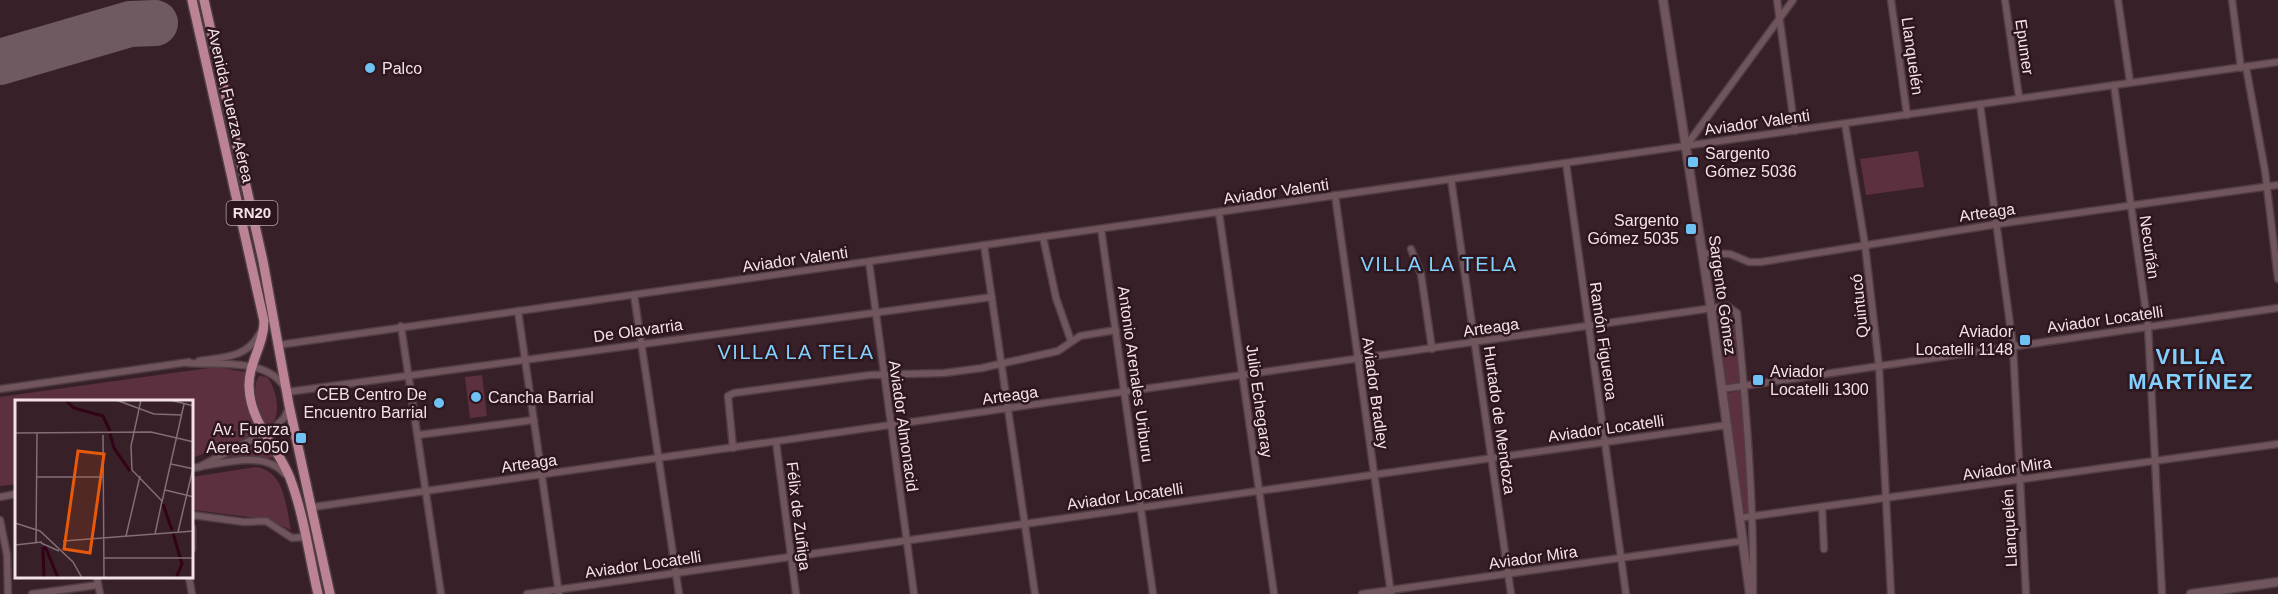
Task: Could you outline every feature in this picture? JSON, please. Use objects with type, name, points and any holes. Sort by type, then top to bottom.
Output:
[{"type":"main road","name":"Avenida Fuerza Aérea","points":[[192,0],[264,321],[261,344],[251,367],[250,396],[255,416],[264,434],[283,461],[291,482],[318,594]]},
{"type":"main road","name":"Avenida Fuerza Aérea","points":[[204,0],[263,261],[289,405],[313,507],[330,594]]},
{"type":"main road","name":"Sargento Gómez","points":[[1664,0],[1751,594]]},
{"type":"main road","points":[[213,98],[226,95]]},
{"type":"main road","points":[[2191,594],[2278,582]]},
{"type":"street","points":[[1777,0],[1795,131]]},
{"type":"street","points":[[1686,146],[1793,0]]},
{"type":"street","name":"Llanquelén","points":[[1891,0],[1907,115]]},
{"type":"street","name":"Epumer","points":[[2005,0],[2019,98]]},
{"type":"street","points":[[2118,0],[2130,82]]},
{"type":"street","points":[[2232,0],[2267,186],[2278,279]]},
{"type":"street","name":"Aviador Valenti","points":[[278,345],[2278,62]]},
{"type":"street","name":"Necuñán","points":[[2114,85],[2148,326],[2157,461],[2162,594]]},
{"type":"street","name":"Llanquelén","points":[[1980,104],[2013,346],[2026,594]]},
{"type":"street","name":"Quintucó","points":[[1845,124],[1865,245],[1879,366],[1891,594]]},
{"type":"street","name":"Ramón Figueroa","points":[[1566,163],[1626,594]]},
{"type":"street","name":"Hurtado de Mendoza","points":[[1451,179],[1511,594]]},
{"type":"street","name":"Arteaga","points":[[1702,253],[1730,254],[1749,262],[1761,262],[1998,224],[2278,185]]},
{"type":"street","name":"Aviador Bradley","points":[[1335,195],[1390,592]]},
{"type":"street","name":"Julio Echegaray","points":[[1219,213],[1274,594]]},
{"type":"street","name":"Antonio Arenales Uriburu","points":[[1101,229],[1153,594]]},
{"type":"street","points":[[1043,237],[1058,303],[1071,341]]},
{"type":"street","points":[[984,245],[1035,594]]},
{"type":"street","points":[[1411,249],[1421,274],[1431,349]]},
{"type":"street","name":"Aviador Almonacid","points":[[869,262],[914,594]]},
{"type":"street","points":[[634,295],[679,594]]},
{"type":"street","name":"De Olavarria","points":[[287,392],[992,297]]},
{"type":"street","name":"Arteaga","points":[[313,507],[1727,306],[1737,313],[1744,386],[1752,516],[1751,594]]},
{"type":"street","name":"Aviador Locatelli","points":[[1722,389],[2278,308]]},
{"type":"street","points":[[518,311],[558,592]]},
{"type":"street","points":[[0,389],[232,356],[247,350],[255,342],[264,321]]},
{"type":"street","points":[[401,326],[441,594]]},
{"type":"street","points":[[733,448],[728,396],[734,393],[884,375],[944,373],[1002,364],[1058,351],[1080,336],[1116,330]]},
{"type":"street","points":[[187,363],[251,367],[276,375],[287,392]]},
{"type":"street","points":[[196,468],[264,434],[281,422],[289,405]]},
{"type":"street","points":[[418,435],[534,420]]},
{"type":"street","name":"Aviador Locatelli","points":[[527,594],[558,592],[906,540],[1727,425]]},
{"type":"street","name":"Félix de Zuñiga","points":[[776,442],[796,594]]},
{"type":"street","name":"Aviador Mira","points":[[1739,518],[2278,444]]},
{"type":"street","points":[[196,468],[261,460],[276,465],[291,482]]},
{"type":"street","points":[[0,497],[15,494]]},
{"type":"street","points":[[1822,507],[1824,549]]},
{"type":"street","points":[[194,515],[244,522],[266,521],[292,538],[305,537]]},
{"type":"street","points":[[0,520],[7,555],[8,594]]},
{"type":"street","name":"Aviador Mira","points":[[1362,594],[1390,592],[1743,541]]},
{"type":"street","points":[[189,579],[192,594]]},
{"type":"street","points":[[32,594],[98,581],[100,594]]},
{"type":"shaded area","points":[[1918,151],[1924,187],[1866,195],[1860,159]]},
{"type":"shaded area","points":[[1716,311],[1727,312],[1733,317],[1741,383],[1725,384]]},
{"type":"shaded area","points":[[216,367],[245,372],[247,409],[260,433],[194,457],[194,400],[15,400],[15,484],[0,486],[0,397]]},
{"type":"shaded area","name":"Cancha Barrial","points":[[482,375],[487,416],[470,418],[465,377]]},
{"type":"shaded area","points":[[259,376],[267,377],[275,394],[277,408],[271,425],[264,424],[257,407],[255,387]]},
{"type":"shaded area","points":[[1741,390],[1749,514],[1742,514],[1725,394]]},
{"type":"shaded area","points":[[265,440],[274,458],[227,458]]},
{"type":"shaded area","points":[[256,467],[266,470],[273,475],[282,491],[291,530],[267,519],[194,510],[194,477]]},
{"type":"runway","points":[[0,62],[130,24],[155,23]]},
{"type":"place","name":"Palco","points":[[370,68]]},
{"type":"place","name":"Sargento Gómez 5036","points":[[1693,162]]},
{"type":"place","name":"Sargento Gómez 5035","points":[[1691,229]]},
{"type":"place","name":"Aviador Locatelli 1148","points":[[2025,340]]},
{"type":"place","name":"Aviador Locatelli 1300","points":[[1758,380]]},
{"type":"place","name":"Cancha Barrial","points":[[476,397]]},
{"type":"place","name":"CEB Centro De Encuentro Barrial","points":[[439,403]]},
{"type":"place","name":"Av. Fuerza Aerea 5050","points":[[301,438]]},
{"type":"district","name":"VILLA LA TELA","points":[[1439,264]]},
{"type":"district","name":"VILLA LA TELA","points":[[796,352]]},
{"type":"district","name":"VILLA MARTÍNEZ","points":[[2191,368]]}]
